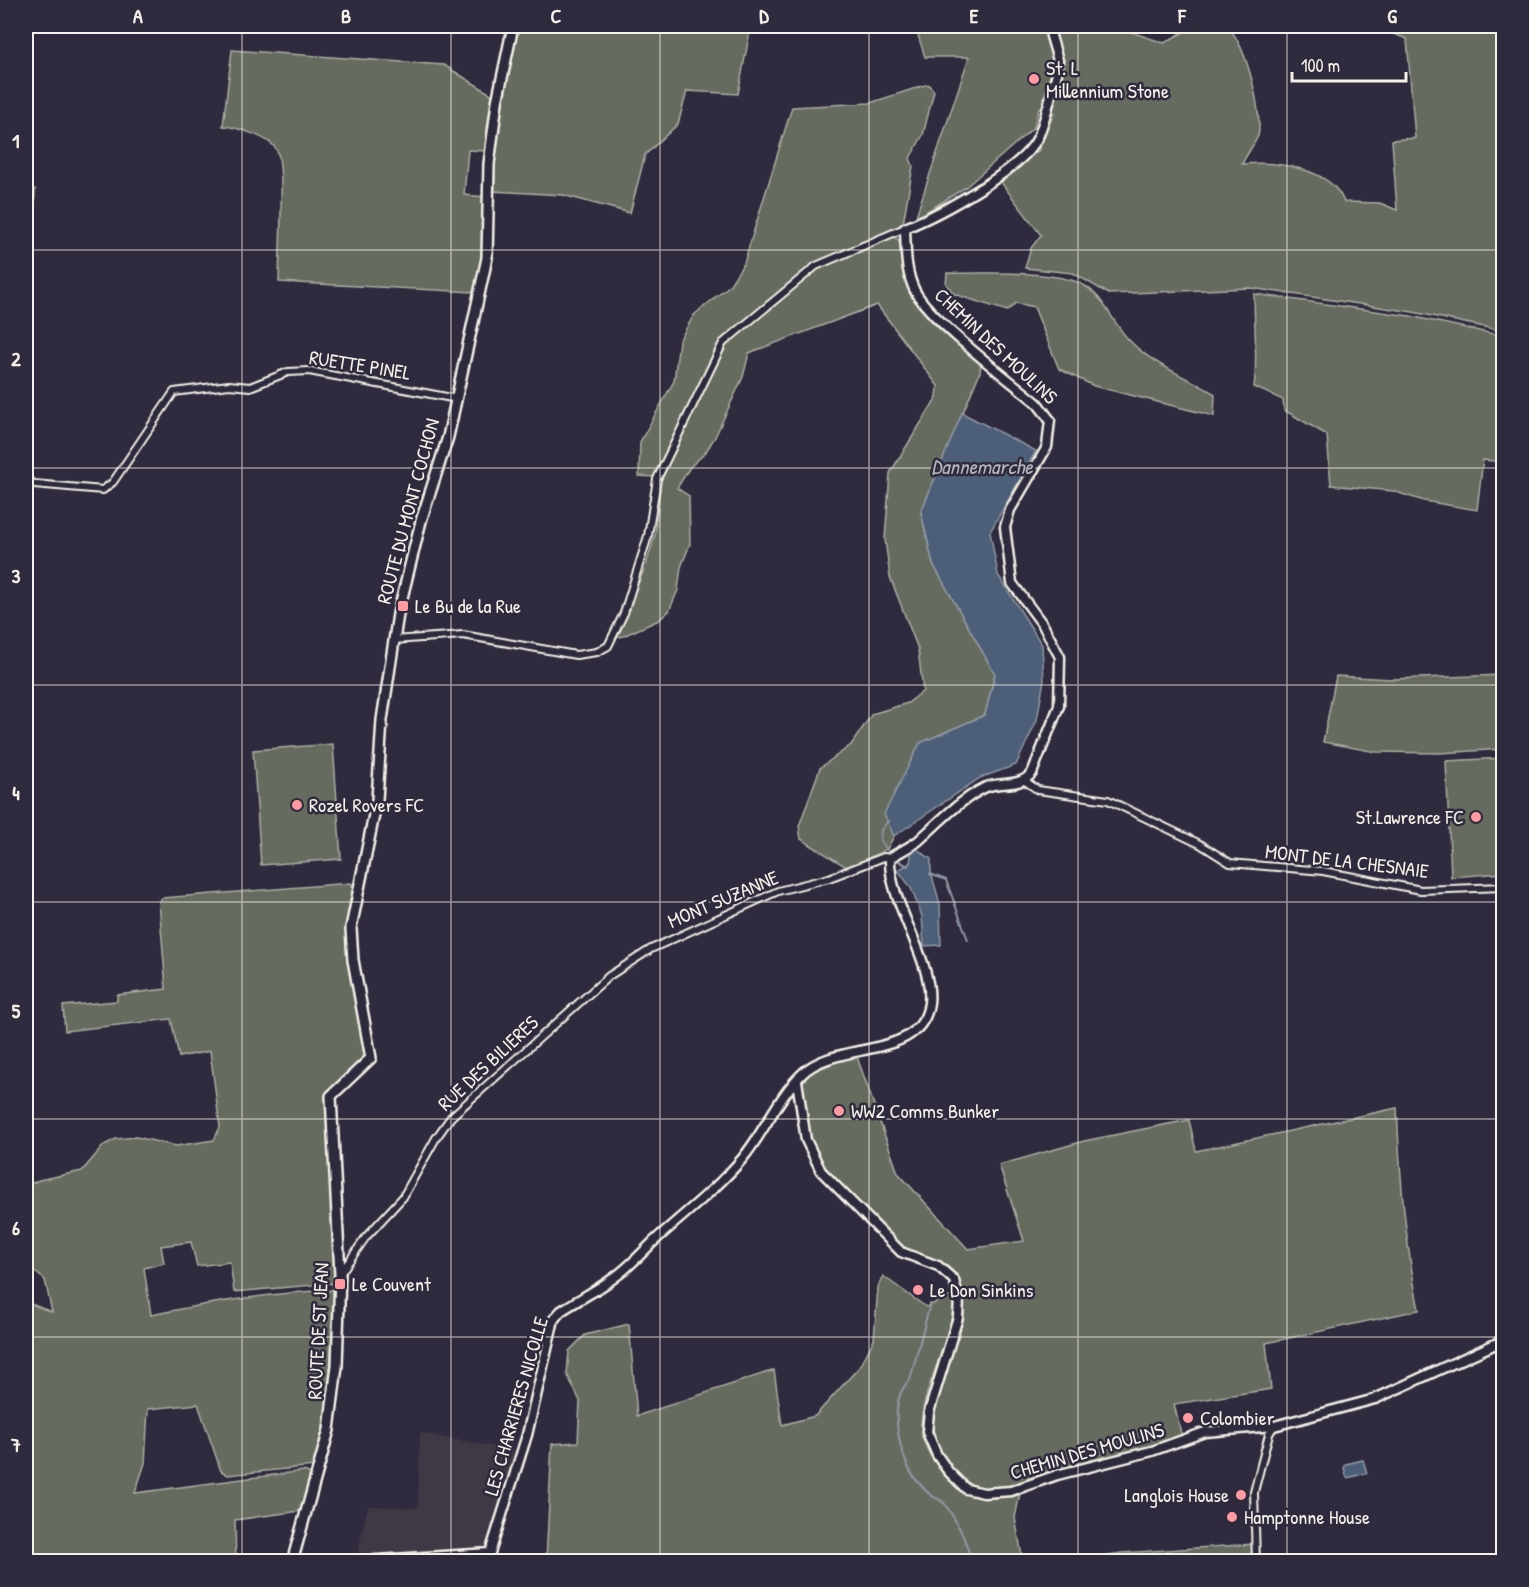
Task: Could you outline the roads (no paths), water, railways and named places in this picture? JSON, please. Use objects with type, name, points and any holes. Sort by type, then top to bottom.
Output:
[{"type":"main road","name":"ROUTE DU MONT COCHON","points":[[331,1096],[371,1058],[354,960],[351,928],[377,800],[382,720],[398,614],[418,533],[457,399],[487,258],[489,164],[497,102],[513,26]]},
{"type":"main road","name":"ROUTE DE ST JEAN","points":[[292,1562],[332,1408],[340,1274],[331,1096]]},
{"type":"street","points":[[394,640],[463,635],[576,655],[597,652],[608,646],[624,613],[648,536],[657,479],[712,370],[723,343],[816,266],[927,219],[970,195],[1027,153],[1038,138],[1058,70],[1058,60],[1048,26]]},
{"type":"street","name":"CHEMIN DES MOULINS","points":[[905,228],[907,270],[916,293],[933,313],[1037,403],[1050,420],[1047,447],[1010,510],[1005,527],[1012,583],[1043,625],[1060,657],[1059,706],[1032,773],[1025,781]]},
{"type":"street","name":"RUETTE PINEL","points":[[26,479],[34,484],[103,490],[112,482],[174,392],[229,385],[250,387],[288,372],[309,371],[457,399]]},
{"type":"street","points":[[797,1081],[802,1073],[823,1062],[903,1040],[917,1031],[929,1003],[924,971],[902,909],[890,867],[890,858],[916,842],[929,829],[986,787],[1025,781]]},
{"type":"street","name":"MONT DE LA CHESNAIE","points":[[1025,781],[1038,790],[1108,800],[1200,844],[1230,863],[1323,871],[1420,890],[1503,887]]},
{"type":"street","name":"MONT SUZANNE","points":[[609,976],[651,949],[778,891],[829,878],[884,857],[890,858]]},
{"type":"street","name":"RUE DES BILIERES","points":[[340,1274],[366,1237],[404,1197],[436,1138],[451,1117],[609,976]]},
{"type":"street","name":"CHEMIN DES MOULINS","points":[[797,1081],[806,1140],[821,1171],[902,1252],[938,1266],[954,1280],[958,1290],[958,1317],[929,1412],[927,1432],[937,1455],[948,1471],[966,1489],[984,1493],[1011,1491],[1057,1475],[1152,1451],[1205,1432],[1274,1426],[1375,1399],[1503,1340]]},
{"type":"street","name":"LES CHARRIERES NICOLLE","points":[[345,1562],[490,1553],[527,1435],[554,1318],[570,1305],[615,1277],[712,1191],[743,1158],[797,1081]]},
{"type":"street","points":[[1257,1562],[1254,1492],[1269,1434],[1274,1426]]},
{"type":"water","name":"Dannemarche","points":[[962,413],[1036,451],[990,532],[998,575],[1042,645],[1044,680],[1037,720],[1016,765],[980,778],[894,836],[884,814],[920,743],[985,715],[995,674],[933,564],[921,512]]},
{"type":"water","points":[[917,849],[931,859],[931,872],[940,904],[941,945],[924,946],[922,916],[911,888],[898,870],[910,863],[912,850]]},
{"type":"water","points":[[1363,1460],[1367,1473],[1347,1478],[1344,1468],[1346,1464]]},
{"type":"waterway","points":[[888,821],[881,830],[880,840],[888,851]]},
{"type":"waterway","points":[[897,860],[908,866]]},
{"type":"waterway","points":[[930,874],[946,880],[968,940]]},
{"type":"waterway","points":[[930,1304],[910,1380],[898,1401],[900,1444],[916,1480],[932,1496],[943,1502],[949,1510],[964,1538],[971,1562]]},
{"type":"place","name":"St. L Millennium Stone","points":[[1034,79]]},
{"type":"place","name":"Le Bu de la Rue","points":[[403,606]]},
{"type":"place","name":"Rozel Rovers FC","points":[[297,805]]},
{"type":"place","name":"St.Lawrence FC","points":[[1476,817]]},
{"type":"place","name":"WW2 Comms Bunker","points":[[839,1111]]},
{"type":"place","name":"Le Couvent","points":[[340,1284]]},
{"type":"place","name":"Le Don Sinkins","points":[[918,1290]]},
{"type":"place","name":"Colombier","points":[[1188,1418]]},
{"type":"place","name":"Langlois House","points":[[1241,1495]]},
{"type":"place","name":"Hamptonne House","points":[[1232,1517]]}]
